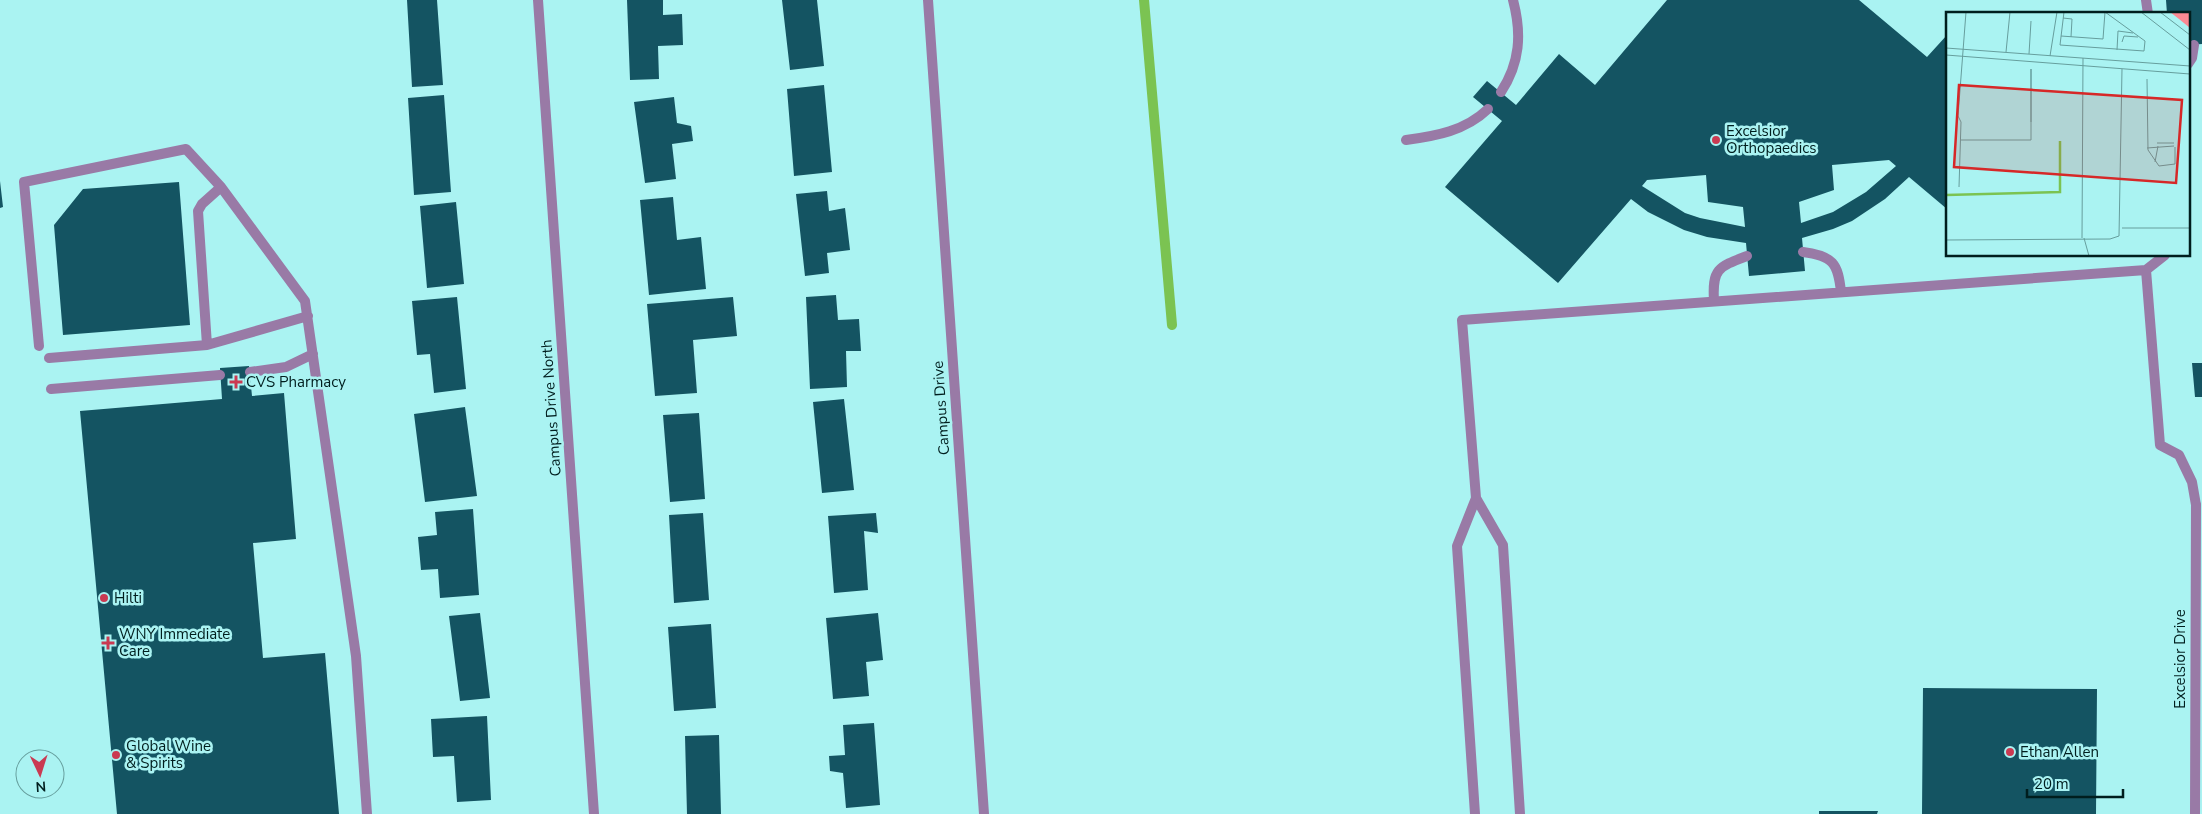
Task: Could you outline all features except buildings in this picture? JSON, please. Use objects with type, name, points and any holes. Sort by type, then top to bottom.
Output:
[{"type":"street","name":"Campus Drive North","points":[[538,0],[594,814]]},
{"type":"street","name":"Campus Drive","points":[[928,0],[984,814]]},
{"type":"street","points":[[1501,92],[1510,79],[1520,42],[1519,20],[1514,0]]},
{"type":"street","points":[[2190,61],[2194,45]]},
{"type":"street","points":[[1406,140],[1439,135],[1460,128],[1479,117],[1488,109]]},
{"type":"street","points":[[38,346],[24,182],[186,149],[221,187],[305,301],[356,656],[367,814]]},
{"type":"street","points":[[207,345],[198,211],[202,204],[221,187]]},
{"type":"street","points":[[1803,252],[1818,254],[1830,260],[1838,270],[1841,292]]},
{"type":"street","points":[[1714,301],[1713,282],[1718,271],[1730,263],[1747,256]]},
{"type":"street","points":[[1520,814],[1503,545],[1476,498],[1462,320],[2146,270],[2164,256]]},
{"type":"street","name":"Excelsior Drive","points":[[2146,270],[2160,445],[2179,455],[2192,482],[2196,505],[2195,814]]},
{"type":"street","points":[[49,358],[207,345],[308,316]]},
{"type":"street","points":[[250,372],[286,367],[313,354]]},
{"type":"street","points":[[51,389],[220,375]]},
{"type":"street","points":[[1475,814],[1457,546],[1476,498]]},
{"type":"waterway","points":[[1144,0],[1172,325]]},
{"type":"place","name":"Excelsior Orthopaedics","points":[[1716,140]]},
{"type":"place","name":"CVS Pharmacy","points":[[236,382]]},
{"type":"place","name":"Hilti","points":[[104,598]]},
{"type":"place","name":"WNY Immediate Care","points":[[108,643]]},
{"type":"place","name":"Ethan Allen","points":[[2010,752]]},
{"type":"place","name":"Global Wine & Spirits","points":[[116,755]]}]
